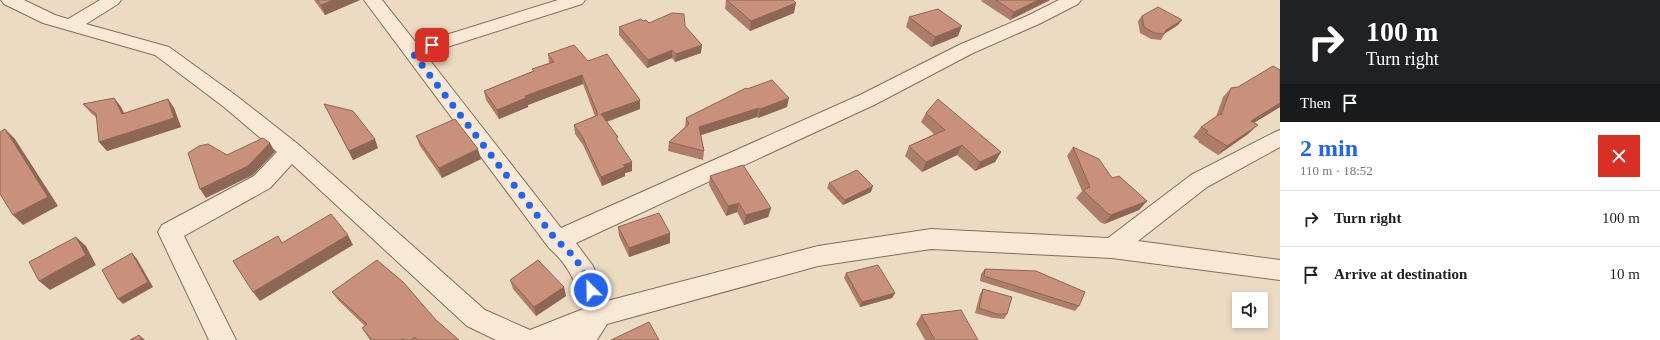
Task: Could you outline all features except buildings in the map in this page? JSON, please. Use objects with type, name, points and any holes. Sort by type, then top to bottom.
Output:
[{"type":"street","points":[[10,0],[49,19],[162,51],[231,102],[291,151],[476,318],[523,340]]},
{"type":"street","points":[[71,25],[112,0]]},
{"type":"street","points":[[373,0],[557,241],[568,249],[588,278],[598,315],[582,340]]},
{"type":"street","points":[[412,52],[576,0]]},
{"type":"street","points":[[557,241],[867,100],[966,49],[1032,20],[1072,0]]},
{"type":"street","points":[[1112,248],[1199,181],[1280,138]]},
{"type":"street","points":[[223,340],[170,232],[262,182],[291,151]]},
{"type":"street","points":[[537,340],[598,315],[818,256],[931,239],[1112,248],[1280,270]]},
{"type":"route","points":[[432,45],[412,52],[557,241],[568,249],[588,278],[591,290]]}]
